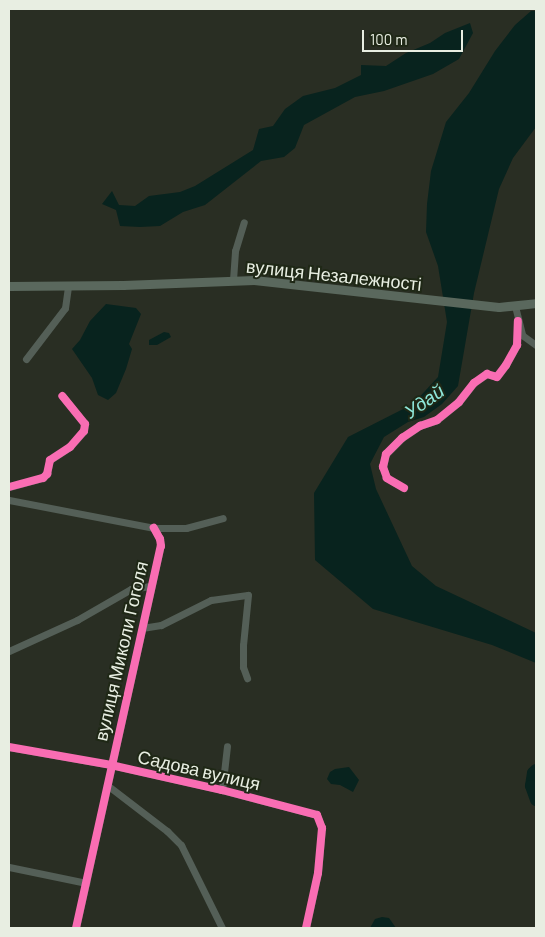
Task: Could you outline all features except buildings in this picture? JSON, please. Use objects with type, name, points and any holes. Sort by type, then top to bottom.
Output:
[{"type":"main road","name":"вулиця Незалежності","points":[[9,286],[254,280],[427,301],[499,307],[536,303]]},
{"type":"street","points":[[233,280],[235,251],[244,222]]},
{"type":"street","points":[[26,360],[65,308],[68,286]]},
{"type":"street","points":[[514,306],[522,335],[536,345]]},
{"type":"street","points":[[404,488],[387,478],[383,467],[386,454],[420,426],[437,420],[459,402],[474,383],[487,374],[497,377],[517,344],[518,321]]},
{"type":"street","points":[[9,486],[43,478],[47,474],[50,460],[70,447],[84,431],[85,424],[62,396]]},
{"type":"street","points":[[9,500],[154,528],[186,528],[223,518]]},
{"type":"street","name":"вулиця Миколи Гоголя","points":[[76,928],[150,586],[161,546],[160,539],[154,528]]},
{"type":"street","points":[[9,651],[71,624],[131,589],[150,586]]},
{"type":"street","points":[[142,628],[161,625],[211,600],[248,595],[243,645],[243,667],[247,678]]},
{"type":"street","points":[[222,790],[227,746]]},
{"type":"street","name":"Садова вулиця","points":[[9,747],[111,765],[311,812],[321,820],[322,828],[318,873],[306,928]]},
{"type":"street","points":[[107,785],[167,831],[181,845],[222,928]]},
{"type":"street","points":[[9,867],[86,883]]},
{"type":"water","points":[[531,11],[536,11],[536,127],[513,158],[499,189],[474,293],[458,386],[442,404],[424,417],[408,422],[384,437],[370,464],[376,489],[412,566],[436,586],[536,633],[536,663],[492,645],[373,609],[315,560],[314,493],[348,437],[413,404],[438,377],[447,322],[438,266],[426,232],[431,171],[446,122],[469,93],[495,51],[515,25]]},
{"type":"water","points":[[470,23],[473,33],[459,59],[433,74],[384,91],[355,97],[304,125],[295,148],[284,157],[261,161],[205,205],[183,212],[160,226],[140,227],[120,226],[116,210],[102,204],[112,191],[119,205],[135,206],[149,196],[180,192],[195,186],[253,150],[259,129],[273,126],[285,109],[303,96],[335,88],[361,75],[361,65],[386,66],[406,53],[430,43],[445,33]]},
{"type":"water","points":[[106,304],[136,308],[141,314],[129,344],[132,349],[126,369],[116,393],[108,400],[98,395],[92,378],[72,349],[80,340],[90,321]]},
{"type":"water","points":[[164,332],[169,333],[171,337],[157,345],[149,345],[149,340]]},
{"type":"water","points":[[349,767],[359,780],[353,792],[340,785],[331,784],[327,779],[330,772],[335,769]]},
{"type":"water","points":[[389,918],[396,928],[370,928],[375,919]]},
{"type":"waterway","name":"Удай","points":[[536,770],[533,773],[531,786],[536,800]]},
{"type":"cycle path","points":[[404,488],[387,478],[383,467],[386,454],[402,438],[420,426],[437,420],[459,402],[474,383],[487,374],[497,377],[517,345],[518,321]]},
{"type":"cycle path","points":[[9,487],[43,478],[47,474],[50,460],[70,447],[84,431],[85,424],[62,396]]},
{"type":"cycle path","points":[[76,928],[161,546],[160,539],[154,528]]},
{"type":"cycle path","points":[[9,747],[111,765],[222,790],[317,815],[322,828],[318,873],[306,928]]}]
